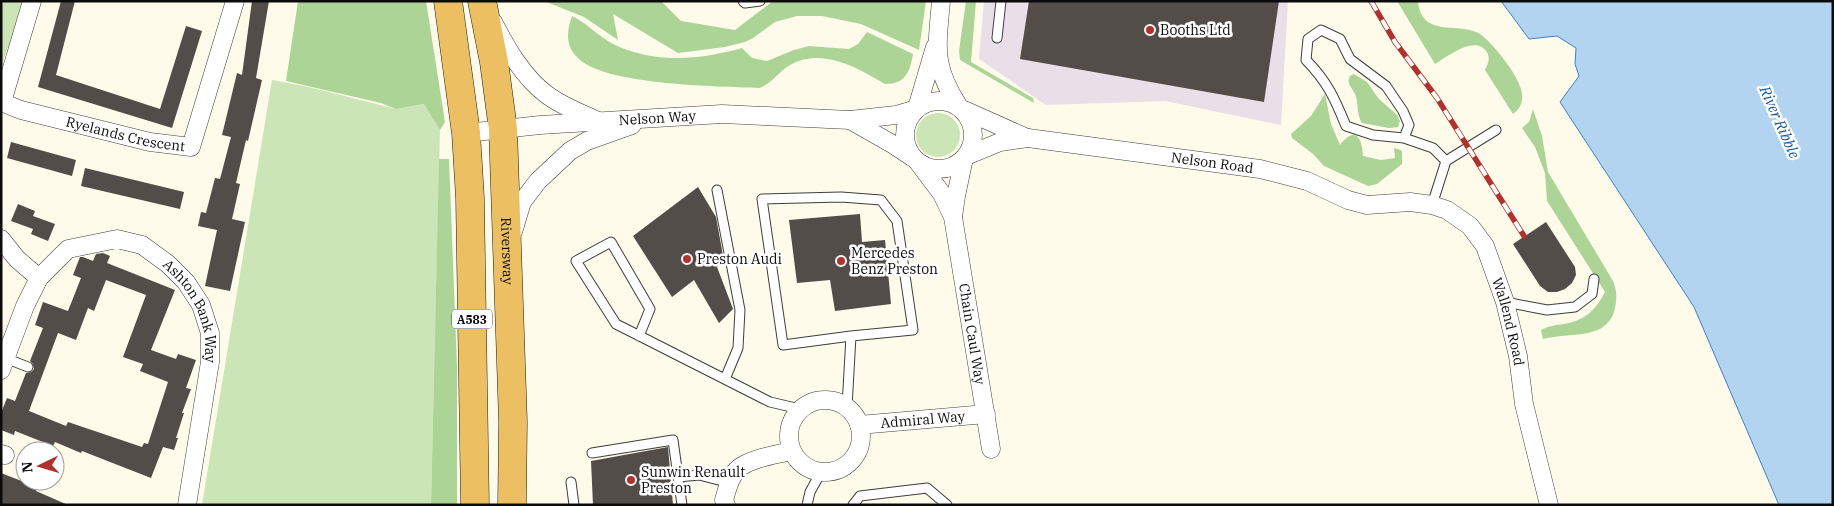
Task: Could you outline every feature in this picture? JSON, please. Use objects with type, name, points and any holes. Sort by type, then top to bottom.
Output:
[{"type":"highway","name":"Riversway","points":[[448,1],[487,131],[508,255],[514,422],[512,505]]},
{"type":"highway","name":"Riversway","points":[[475,505],[470,198],[487,131],[494,62],[482,1]]},
{"type":"street","points":[[2,102],[32,1]]},
{"type":"street","name":"Ryelands Crescent","points":[[2,102],[21,110],[150,142],[191,147],[235,1]]},
{"type":"street","points":[[482,1],[501,37],[527,75],[539,88],[567,107],[600,121]]},
{"type":"street","points":[[936,41],[938,59],[944,80],[973,128],[971,148],[956,165],[947,169],[926,167],[916,161],[908,150],[905,140],[907,123],[916,109],[936,41],[941,1]]},
{"type":"street","points":[[916,109],[927,102],[938,100],[949,102],[961,109]]},
{"type":"street","name":"Nelson Way","points":[[487,131],[600,121],[644,120],[722,114],[850,120],[896,115],[916,109]]},
{"type":"street","name":"Nelson Road","points":[[961,109],[1028,138]]},
{"type":"street","points":[[508,255],[515,222],[522,202],[549,169],[570,150],[587,141],[644,120]]},
{"type":"street","name":"Nelson Way","points":[[850,120],[894,145],[916,161]]},
{"type":"street","name":"Nelson Road","points":[[965,157],[1000,142],[1028,138],[1260,169],[1307,182],[1348,200],[1367,204],[1393,203]]},
{"type":"street","name":"Chain Caul Way","points":[[953,217],[965,157]]},
{"type":"street","name":"Chain Caul Way","points":[[916,161],[942,194],[953,217],[991,449]]},
{"type":"street","name":"Wallend Road","points":[[1393,203],[1410,202],[1432,205],[1447,210],[1470,226],[1485,246],[1505,302],[1518,356],[1524,404],[1549,505]]},
{"type":"street","points":[[1,239],[17,259],[39,278]]},
{"type":"street","name":"Ashton Bank Way","points":[[3,364],[25,306],[39,278],[68,249],[117,240],[142,245],[168,264],[186,282],[201,305],[210,333],[210,362],[187,505]]},
{"type":"street","points":[[824,399],[837,401],[847,407],[856,416],[861,435],[859,448],[853,459],[838,469],[821,472],[804,466],[791,451],[788,437],[792,419],[800,409],[812,402],[824,399]]},
{"type":"street","name":"Admiral Way","points":[[859,425],[986,414]]},
{"type":"street","points":[[726,505],[724,500],[730,483],[738,469],[750,462],[791,451]]},
{"type":"lane","points":[[743,1],[745,3],[760,1]]},
{"type":"lane","points":[[997,38],[1001,1]]},
{"type":"lane","points":[[1404,138],[1409,125],[1403,111],[1386,86],[1350,59],[1340,40],[1321,30],[1308,39],[1306,60],[1322,76],[1335,98],[1346,126],[1373,135],[1404,138],[1433,148],[1446,161]]},
{"type":"lane","points":[[1432,205],[1446,161],[1496,130]]},
{"type":"lane","points":[[717,190],[740,310],[738,348],[725,379]]},
{"type":"lane","points":[[841,197],[881,200],[897,221],[914,330],[851,336],[783,346],[762,199],[841,197]]},
{"type":"lane","points":[[639,336],[650,309],[611,242],[576,261],[616,324],[639,336],[770,402],[800,409]]},
{"type":"lane","points":[[1505,302],[1547,310],[1575,307],[1592,294],[1594,279]]},
{"type":"lane","points":[[847,407],[851,336]]},
{"type":"lane","points":[[3,364],[28,367]]},
{"type":"lane","points":[[592,453],[673,440],[682,505]]},
{"type":"lane","points":[[807,505],[810,492],[821,472]]},
{"type":"lane","points":[[678,477],[699,475],[730,483]]},
{"type":"lane","points":[[571,482],[574,505]]},
{"type":"lane","points":[[853,505],[860,496],[927,488],[947,505]]},
{"type":"shaded area","name":"Booths Ltd","points":[[984,1],[1288,1],[1281,125],[1165,101],[1046,105],[979,59]]},
{"type":"green space","points":[[1,1],[22,1],[19,19],[1,66]]},
{"type":"green space","points":[[298,1],[426,1],[445,122],[440,130],[424,104],[396,109],[381,103],[286,81]]},
{"type":"green space","points":[[544,1],[661,1],[681,21],[735,30],[773,1],[926,1],[919,50],[861,24],[822,16],[797,16],[775,22],[745,42],[725,47],[678,53],[613,14],[618,40],[584,17]]},
{"type":"green space","points":[[966,1],[976,1],[971,62],[1033,98],[1034,103],[960,60],[959,51]]},
{"type":"green space","points":[[1397,1],[1418,1],[1421,13],[1433,25],[1471,30],[1480,34],[1506,61],[1517,79],[1522,97],[1518,110],[1513,114],[1485,70],[1489,58],[1486,51],[1475,45],[1468,46],[1435,64]]},
{"type":"green space","points":[[572,16],[613,44],[645,55],[661,57],[694,57],[742,48],[752,58],[767,61],[809,46],[849,49],[858,44],[867,32],[913,54],[906,75],[898,82],[885,84],[851,66],[827,59],[815,58],[802,60],[790,65],[768,84],[759,88],[690,85],[634,79],[589,66],[576,56],[570,47],[568,37]]},
{"type":"green space","points":[[1354,74],[1367,82],[1378,98],[1397,115],[1400,121],[1398,127],[1389,128],[1362,123],[1356,98],[1349,81],[1350,76]]},
{"type":"green space","points":[[272,80],[309,87],[396,109],[425,104],[440,130],[431,505],[202,505]]},
{"type":"green space","points":[[1325,94],[1331,124],[1340,145],[1345,139],[1354,135],[1359,139],[1363,156],[1381,160],[1395,158],[1394,148],[1402,152],[1402,164],[1377,184],[1368,186],[1324,166],[1313,154],[1292,138],[1291,134],[1311,116]]},
{"type":"green space","points":[[1533,109],[1542,136],[1548,172],[1613,281],[1616,294],[1615,308],[1611,319],[1605,326],[1586,333],[1543,339],[1541,330],[1571,323],[1589,314],[1605,292],[1547,201],[1545,173],[1535,147],[1522,128],[1529,122]]},
{"type":"green space","points":[[938,113],[950,117],[956,123],[960,135],[956,147],[950,153],[938,157],[926,153],[920,147],[916,135],[920,123],[926,117]]},
{"type":"green space","points":[[439,159],[449,159],[457,366],[457,505],[431,505]]},
{"type":"water","name":"River Ribble","points":[[1501,1],[1833,1],[1833,505],[1779,505],[1694,307],[1560,102],[1579,76],[1575,64],[1576,48],[1557,36],[1529,39]]},
{"type":"building","points":[[61,1],[75,1],[56,75],[160,109],[186,26],[202,31],[172,128],[38,87]]},
{"type":"building","points":[[252,1],[269,1],[256,78],[262,80],[236,183],[240,184],[232,219],[245,222],[230,291],[205,286],[217,230],[198,226],[201,212],[206,213],[215,178],[220,179],[231,137],[222,135],[237,73],[242,75]]},
{"type":"building","name":"Booths Ltd","points":[[1029,1],[1279,1],[1264,102],[1020,59]]},
{"type":"building","points":[[11,142],[76,160],[72,176],[7,158]]},
{"type":"building","points":[[85,168],[184,192],[180,209],[81,186]]},
{"type":"building","name":"Preston Audi","points":[[698,187],[716,217],[724,261],[717,267],[733,309],[719,323],[694,280],[672,297],[633,236]]},
{"type":"building","points":[[18,204],[35,211],[33,216],[55,224],[48,241],[31,234],[33,229],[11,221]]},
{"type":"building","name":"Mercedes Benz Preston","points":[[860,214],[862,242],[885,240],[891,304],[835,311],[830,280],[797,283],[789,220]]},
{"type":"building","points":[[1546,222],[1575,267],[1576,275],[1572,283],[1565,289],[1557,292],[1548,292],[1540,286],[1513,244]]},
{"type":"building","points":[[103,253],[110,256],[107,263],[175,290],[151,350],[176,359],[178,354],[196,360],[186,388],[191,389],[182,413],[184,413],[174,450],[163,447],[151,478],[65,446],[65,441],[40,441],[15,431],[14,435],[1,430],[1,413],[7,398],[15,401],[26,373],[34,369],[30,361],[43,328],[35,325],[43,302],[68,311],[81,278],[73,275],[80,257],[93,261],[96,254]],"holes":[[[106,280],[146,295],[123,357],[143,364],[140,371],[168,382],[148,444],[144,443],[142,447],[68,422],[66,426],[29,411],[58,333],[76,340],[88,308],[94,311]]]},
{"type":"building","name":"Sunwin Renault Preston","points":[[668,447],[673,505],[593,505],[591,461]]},
{"type":"building","points":[[1,473],[15,478],[15,491],[36,491],[68,505],[1,505]]},
{"type":"railway","points":[[1371,1],[1395,42],[1437,98],[1524,236]]},
{"type":"place","name":"Booths Ltd","points":[[1150,30]]},
{"type":"place","name":"Preston Audi","points":[[687,259]]},
{"type":"place","name":"Mercedes Benz Preston","points":[[841,261]]},
{"type":"place","name":"Sunwin Renault Preston","points":[[631,480]]}]
